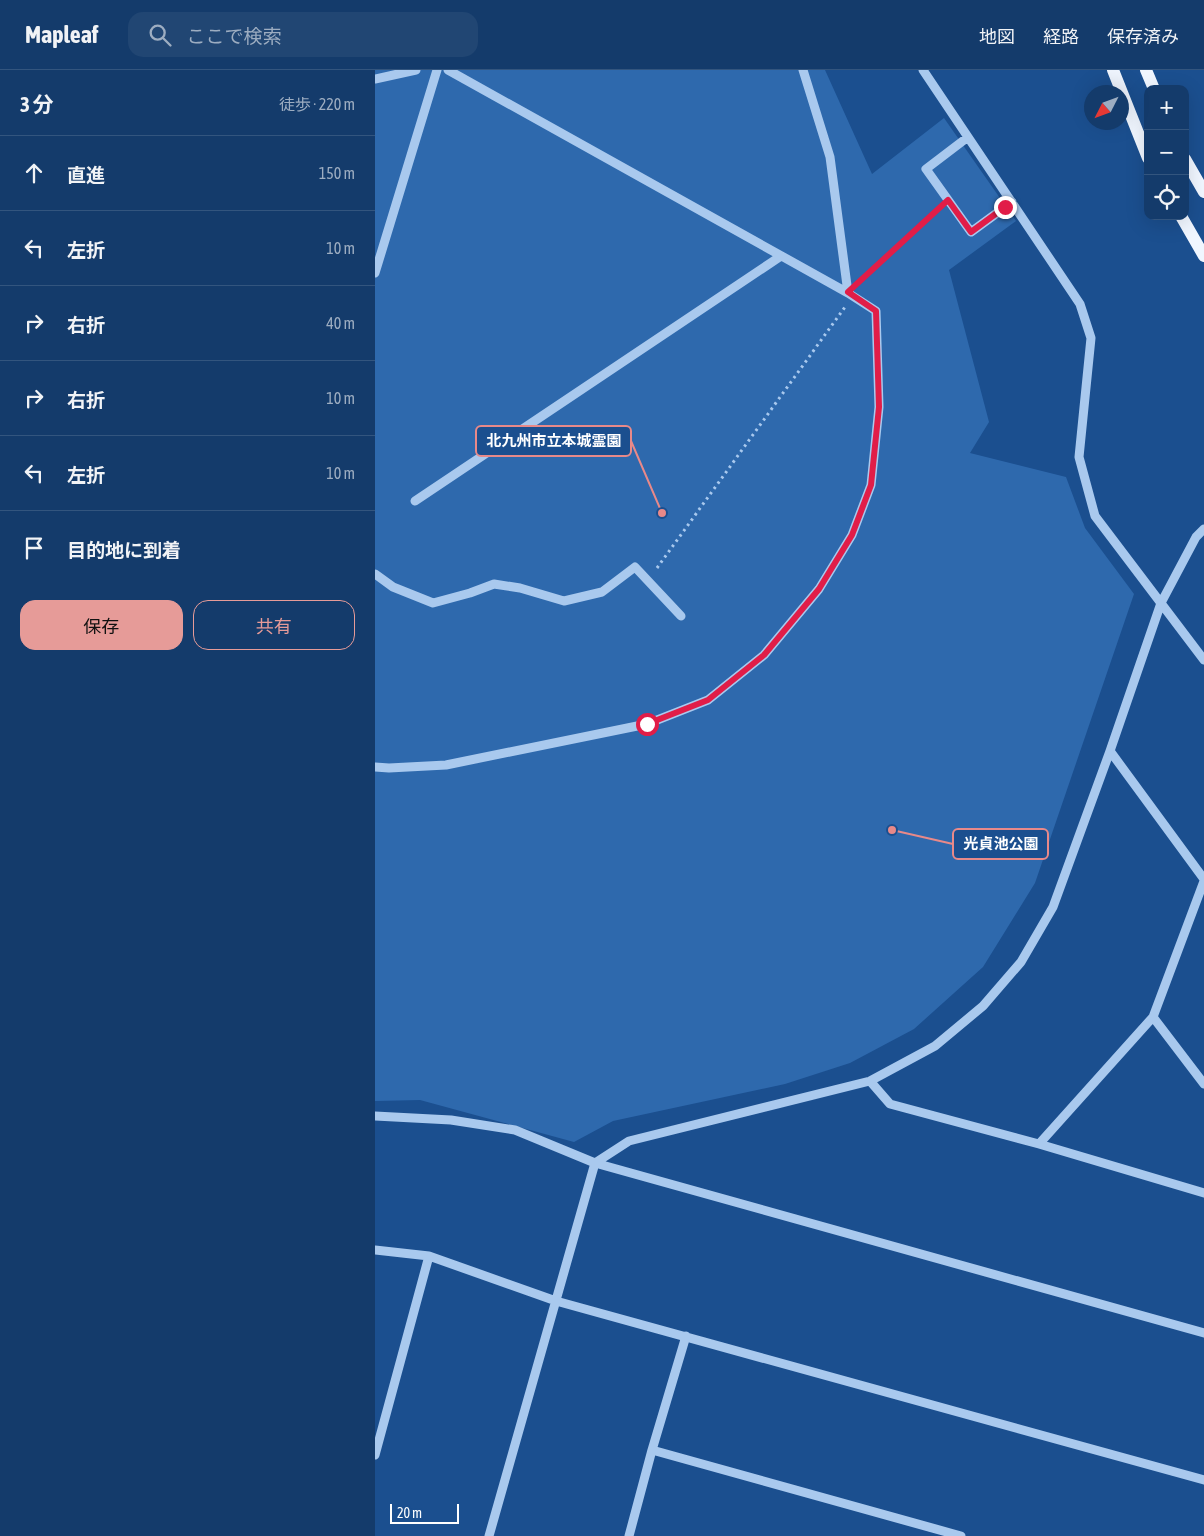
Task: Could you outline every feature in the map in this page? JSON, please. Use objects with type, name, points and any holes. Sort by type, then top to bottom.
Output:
[{"type":"main road","points":[[1113,70],[1144,148]]},
{"type":"main road","points":[[1146,70],[1152,85]]},
{"type":"main road","points":[[1189,166],[1204,192]]},
{"type":"main road","points":[[1183,220],[1204,256]]},
{"type":"street","points":[[375,79],[416,70]]},
{"type":"street","points":[[375,273],[437,70]]},
{"type":"street","points":[[375,767],[446,766],[647,724],[708,700],[764,655],[819,589],[852,535],[871,485],[879,407],[876,311],[848,292],[448,70]]},
{"type":"street","points":[[803,70],[830,157],[848,292]]},
{"type":"street","points":[[923,70],[1080,304],[1091,338],[1079,456],[1095,516],[1204,660]]},
{"type":"street","points":[[968,137],[925,169],[971,232],[1012,202]]},
{"type":"street","points":[[415,501],[781,256]]},
{"type":"street","points":[[489,1536],[595,1164],[629,1141],[870,1081],[935,1046],[983,1006],[1021,962],[1053,907],[1161,603],[1196,537],[1204,529]]},
{"type":"street","points":[[375,574],[393,587],[433,603],[471,593],[494,584],[519,588],[564,601],[602,592],[635,567],[651,576],[681,616]]},
{"type":"street","points":[[1039,1144],[1153,1017],[1204,880],[1110,750]]},
{"type":"street","points":[[1153,1017],[1204,1084]]},
{"type":"street","points":[[870,1081],[890,1104],[1039,1144],[1204,1193]]},
{"type":"street","points":[[375,1116],[451,1120],[515,1130],[595,1164],[1204,1333]]},
{"type":"street","points":[[375,1250],[429,1256],[556,1301],[1204,1480]]},
{"type":"street","points":[[375,1455],[429,1256]]},
{"type":"street","points":[[629,1536],[652,1450],[687,1336]]},
{"type":"street","points":[[652,1450],[961,1536]]},
{"type":"path","points":[[651,576],[850,300],[848,292],[948,200]]},
{"type":"shaded area","points":[[375,70],[825,70],[872,174],[944,118],[1016,221],[949,270],[989,422],[970,453],[1066,477],[1085,528],[1134,594],[1035,883],[983,967],[914,1029],[850,1063],[785,1084],[613,1121],[574,1142],[420,1100],[375,1101]]},
{"type":"place","name":"北九州市立本城霊園","points":[[662,513]]},
{"type":"place","name":"光貞池公園","points":[[892,830]]},
{"type":"route","points":[[647,724],[708,700],[764,655],[819,589],[852,535],[871,485],[879,407],[876,311],[848,292],[948,200],[971,232],[1005,207]]}]
